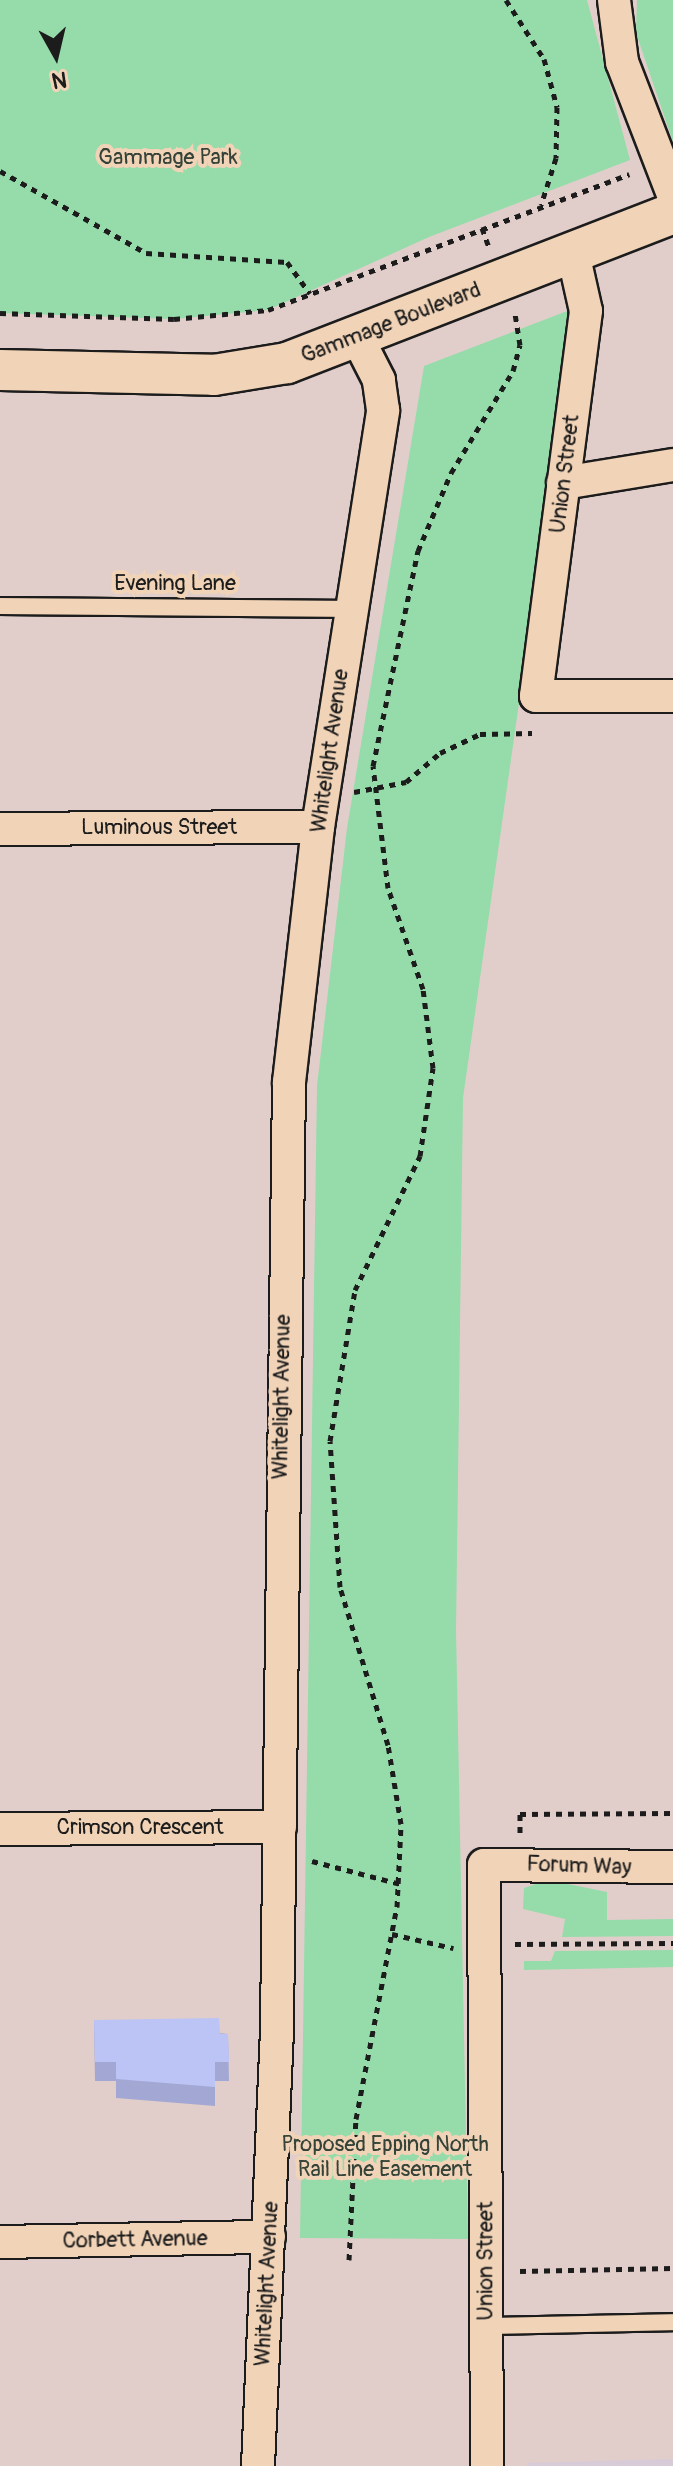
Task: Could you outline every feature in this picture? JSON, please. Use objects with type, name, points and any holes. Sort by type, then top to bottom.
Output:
[{"type":"street","points":[[614,0],[622,62],[673,194]]},
{"type":"street","name":"Gammage Boulevard","points":[[0,370],[214,375],[287,363],[358,339],[673,213]]},
{"type":"street","name":"Union Street","points":[[573,253],[586,311],[536,696],[673,696]]},
{"type":"street","name":"Whitelight Avenue","points":[[258,2466],[269,2237],[280,1843],[289,1082],[318,827],[383,410],[379,380],[358,339]]},
{"type":"street","points":[[563,483],[673,465]]},
{"type":"street","name":"Luminous Street","points":[[0,829],[318,827]]},
{"type":"street","name":"Crimson Crescent","points":[[0,1829],[280,1843]]},
{"type":"street","name":"Union Street","points":[[484,1865],[487,2466]]},
{"type":"street","name":"Forum Way","points":[[484,1865],[673,1867]]},
{"type":"street","name":"Corbett Avenue","points":[[0,2242],[269,2237]]},
{"type":"lane","name":"Evening Lane","points":[[0,606],[350,609]]},
{"type":"lane","points":[[486,2326],[673,2322]]},
{"type":"path","points":[[506,0],[544,59],[557,107],[556,158],[540,206]]},
{"type":"path","points":[[0,313],[224,317],[310,294],[660,163]]},
{"type":"path","points":[[0,171],[146,253],[287,262],[310,294]]},
{"type":"path","points":[[349,2260],[356,2119],[400,1884],[398,1792],[340,1587],[330,1488],[333,1400],[348,1319],[367,1257],[420,1156],[432,1082],[428,1011],[388,888],[372,792],[389,671],[418,551],[451,473],[519,358],[520,329],[482,228]]},
{"type":"path","points":[[324,790],[372,792],[406,782],[467,739],[532,733]]},
{"type":"path","points":[[280,1843],[400,1884]]},
{"type":"path","points":[[392,1934],[484,1947],[673,1943]]},
{"type":"path","points":[[520,2271],[673,2268]]},
{"type":"shaded area","points":[[673,2459],[673,2466],[527,2466],[527,2463]]},
{"type":"green space","name":"Gammage Park","points":[[0,0],[587,0],[630,160],[429,237],[268,310],[174,319],[0,313]]},
{"type":"green space","points":[[637,0],[673,0],[673,142],[636,33]]},
{"type":"green space","name":"Proposed Epping North Rail Line Easement","points":[[575,308],[463,1098],[456,1630],[468,2239],[300,2238],[317,1086],[347,828],[424,366]]},
{"type":"green space","points":[[548,1880],[607,1892],[607,1920],[673,1919],[673,1936],[562,1937],[565,1919],[523,1909],[524,1888]]},
{"type":"green space","points":[[673,1950],[673,1967],[524,1970],[524,1961],[551,1961],[555,1951]]},
{"type":"building","points":[[219,2018],[220,2034],[228,2034],[229,2062],[215,2062],[215,2087],[116,2079],[116,2062],[95,2062],[94,2020]]}]
